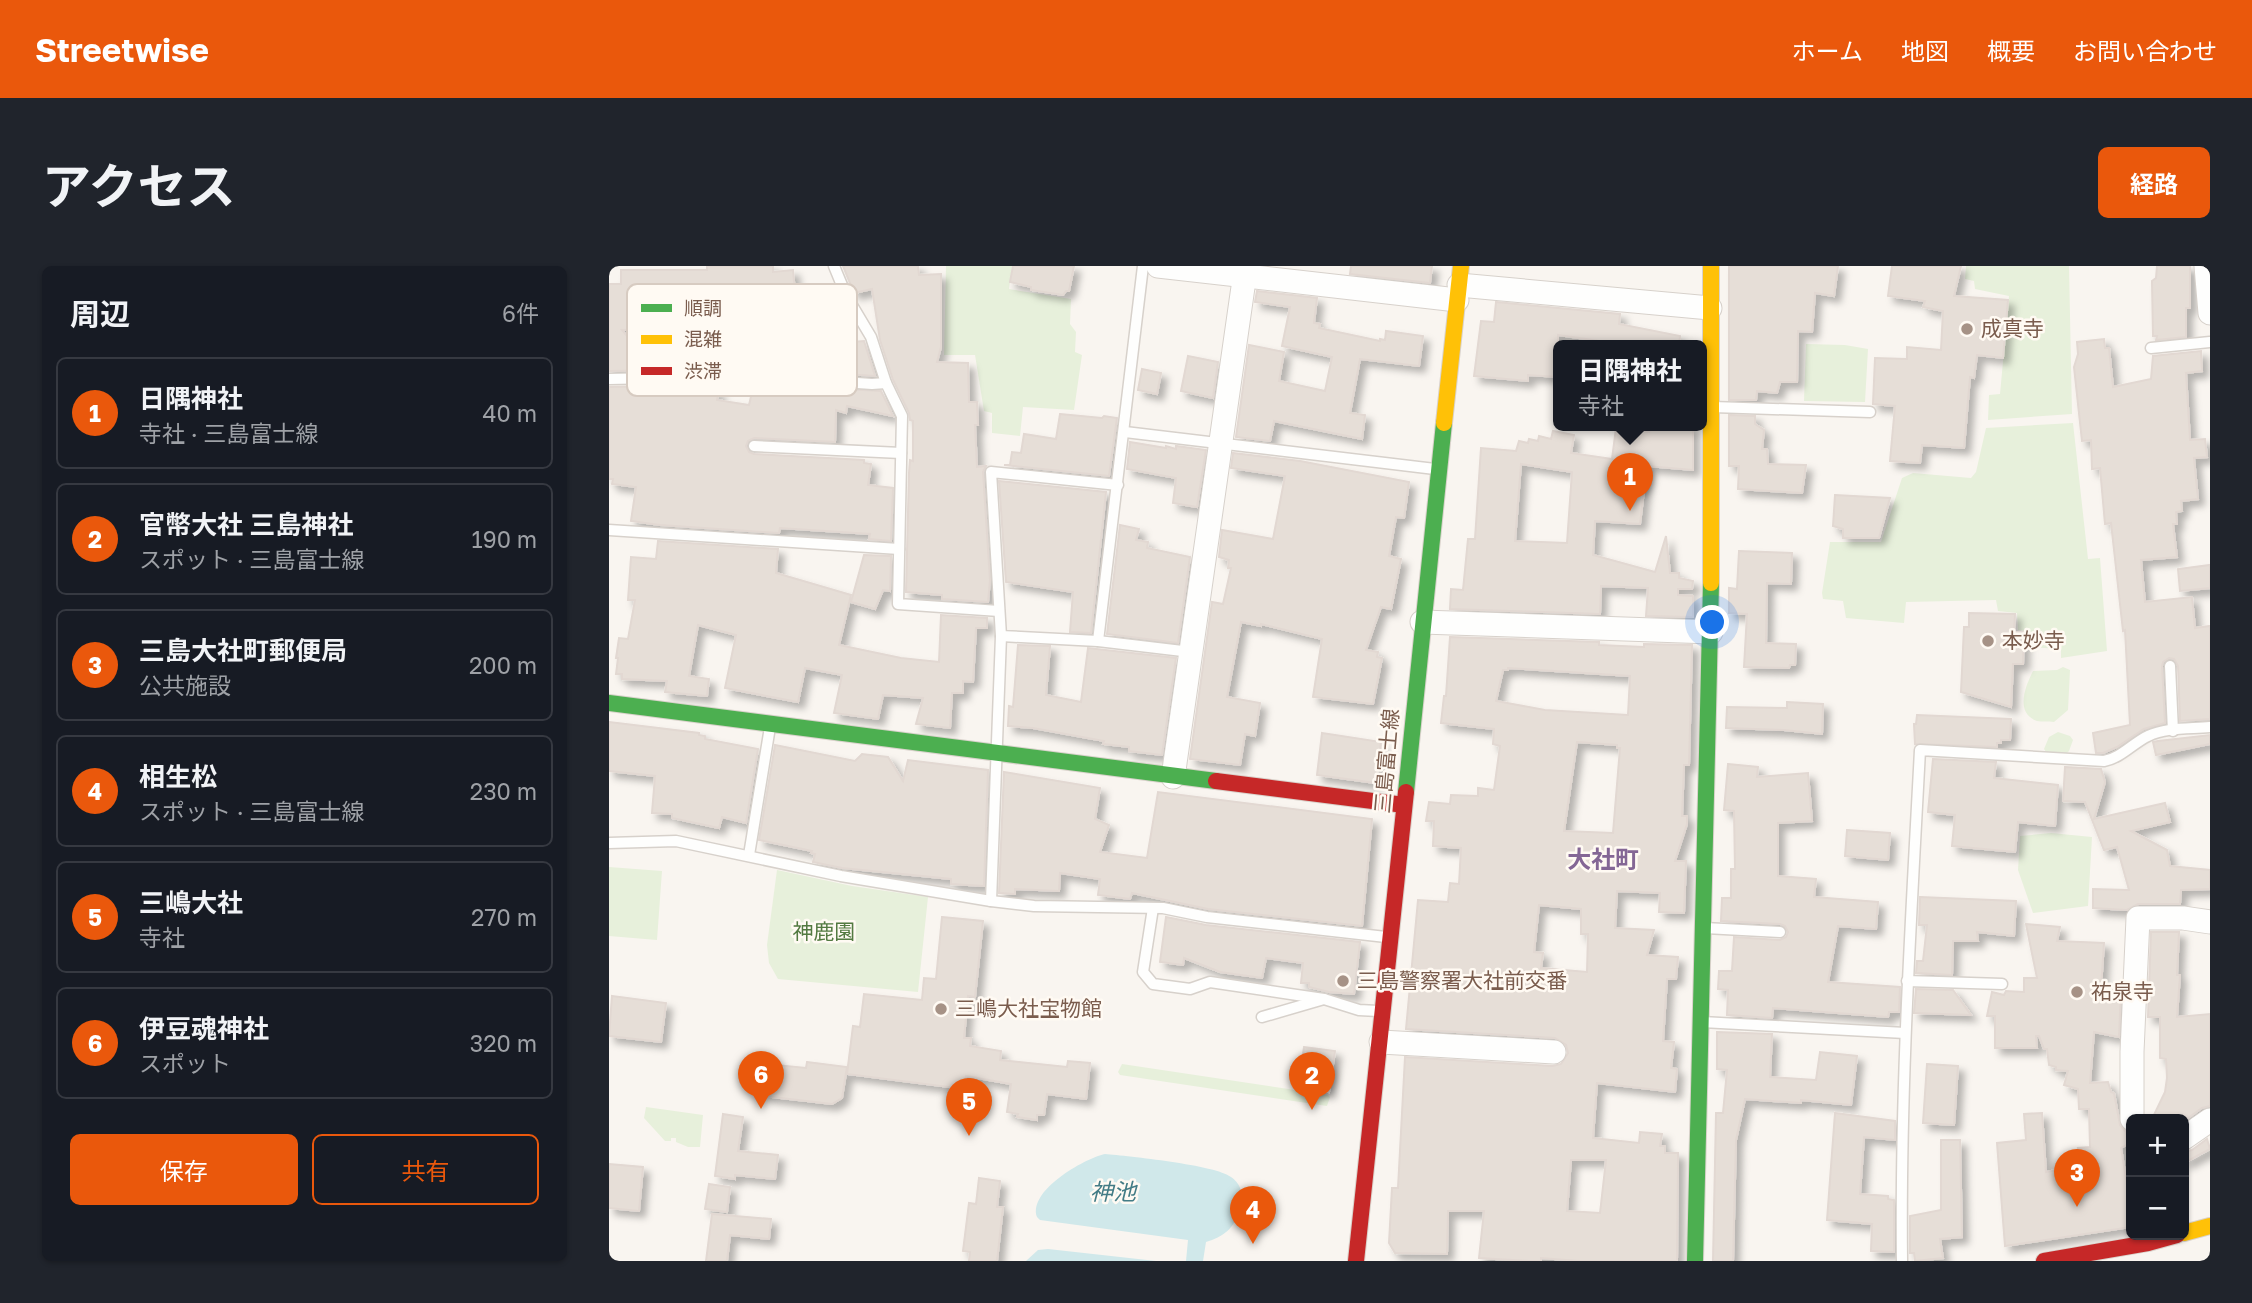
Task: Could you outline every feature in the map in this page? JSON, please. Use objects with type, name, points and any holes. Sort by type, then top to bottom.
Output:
[{"type":"street","points":[[1158,266],[1459,284],[1710,308]]},
{"type":"street","points":[[1695,1261],[1711,632],[1711,266]]},
{"type":"street","points":[[2206,266],[2210,313]]},
{"type":"street","points":[[1173,777],[1246,270]]},
{"type":"street","name":"三島富士線","points":[[1356,1261],[1459,284]]},
{"type":"street","points":[[1422,622],[1711,632]]},
{"type":"street","points":[[609,702],[1404,805]]},
{"type":"street","points":[[2132,1114],[2138,918],[2183,918],[2210,922]]},
{"type":"street","points":[[1381,1042],[1554,1052]]},
{"type":"street","points":[[2189,1135],[2210,1120]]},
{"type":"street","points":[[2189,1232],[2210,1226]]},
{"type":"street","points":[[2044,1261],[2150,1246]]},
{"type":"lane","points":[[834,266],[841,284]]},
{"type":"lane","points":[[1098,641],[1143,266]]},
{"type":"lane","points":[[857,313],[871,337],[886,383],[902,416],[898,604],[999,611]]},
{"type":"lane","points":[[2151,348],[2210,342]]},
{"type":"lane","points":[[609,379],[627,379]]},
{"type":"lane","points":[[857,383],[886,383]]},
{"type":"lane","points":[[1711,407],[1870,412]]},
{"type":"lane","points":[[1125,432],[1440,470]]},
{"type":"lane","points":[[754,446],[901,453]]},
{"type":"lane","points":[[991,901],[1001,636],[991,471],[1118,485]]},
{"type":"lane","points":[[609,530],[899,549]]},
{"type":"lane","points":[[1001,636],[1098,641],[1191,652]]},
{"type":"lane","points":[[2170,666],[2173,731]]},
{"type":"lane","points":[[749,855],[770,724]]},
{"type":"lane","points":[[1902,1261],[1905,1033],[1920,750],[2104,761],[2111,760],[2147,736],[2210,727]]},
{"type":"lane","points":[[609,843],[676,841],[841,876],[991,901],[1034,905],[1153,908],[1207,917],[1391,937]]},
{"type":"lane","points":[[1153,908],[1143,972],[1153,984],[1190,989],[1210,982],[1324,999],[1359,1010],[1383,1011]]},
{"type":"lane","points":[[1702,928],[1780,932]]},
{"type":"lane","points":[[1907,981],[2002,984]]},
{"type":"lane","points":[[1262,1017],[1324,999]]},
{"type":"lane","points":[[1699,1022],[1905,1033]]},
{"type":"green space","points":[[946,266],[1012,266],[1009,289],[1071,299],[1070,324],[1076,332],[1075,352],[1082,355],[1074,410],[1023,407],[1020,436],[992,433],[992,413],[984,411],[975,355],[944,355]]},
{"type":"green space","points":[[1966,266],[2069,266],[2072,414],[1988,420],[1989,395],[2000,394],[2009,296],[1975,289],[1974,281],[1965,279]]},
{"type":"green space","points":[[1806,344],[1845,345],[1868,349],[1865,402],[1804,401]]},
{"type":"green space","points":[[2073,423],[2088,559],[2100,558],[2107,651],[2061,658],[2061,649],[2027,647],[2027,631],[2018,630],[2017,613],[1998,611],[1996,600],[1906,602],[1904,623],[1846,618],[1843,601],[1823,599],[1830,542],[1881,542],[1902,478],[1913,473],[1971,478],[1976,472],[1986,428]]},
{"type":"green space","points":[[2063,667],[2070,670],[2068,710],[2054,722],[2037,721],[2030,717],[2024,705],[2027,684],[2033,671],[2057,670]]},
{"type":"green space","points":[[2058,732],[2070,736],[2073,740],[2069,751],[2064,756],[2048,755],[2044,749],[2049,737]]},
{"type":"green space","points":[[2051,833],[2092,837],[2088,906],[2033,913],[2018,870],[2020,836]]},
{"type":"green space","points":[[609,867],[662,871],[657,940],[609,936]]},
{"type":"green space","name":"神鹿園","points":[[777,870],[852,886],[928,897],[918,992],[778,979],[769,963],[767,945]]},
{"type":"green space","points":[[1122,1064],[1330,1097],[1327,1106],[1120,1075],[1118,1072]]},
{"type":"green space","points":[[646,1107],[703,1115],[700,1147],[688,1147],[676,1142],[676,1138],[665,1141],[644,1118]]},
{"type":"water","name":"神池","points":[[1105,1154],[1191,1165],[1231,1177],[1238,1184],[1241,1196],[1235,1222],[1223,1234],[1206,1242],[1203,1261],[1186,1261],[1188,1240],[1040,1220],[1037,1217],[1036,1207],[1049,1187],[1071,1169]]},
{"type":"water","name":"神池","points":[[1038,1250],[1156,1261],[1026,1261]]},
{"type":"building","points":[[707,266],[773,266],[773,272],[793,270],[794,284],[627,284],[627,330],[622,330],[627,336],[627,371],[609,371],[609,284],[621,284],[621,270],[707,270]]},
{"type":"building","points":[[843,266],[918,266],[919,275],[941,274],[941,347],[937,362],[968,363],[969,402],[977,402],[977,467],[986,466],[983,472],[990,580],[988,602],[942,599],[942,595],[906,592],[913,421],[910,420],[893,380],[880,340],[872,289],[857,292],[857,284],[850,284]]},
{"type":"building","points":[[1013,266],[1074,266],[1069,291],[1063,295],[1031,290],[1031,287],[1010,282]]},
{"type":"building","points":[[1351,266],[1432,266],[1430,283],[1350,274]]},
{"type":"building","points":[[1729,266],[1838,266],[1834,296],[1815,293],[1812,332],[1798,331],[1797,382],[1780,382],[1777,393],[1757,391],[1756,400],[1729,400]]},
{"type":"building","points":[[1892,266],[1961,266],[1954,296],[2008,300],[2003,358],[1977,355],[1974,378],[1970,377],[1964,448],[1922,445],[1920,463],[1890,461],[1895,406],[1873,404],[1875,358],[1907,359],[1907,347],[1941,350],[1943,311],[1923,307],[1925,301],[1888,296]]},
{"type":"building","points":[[2157,266],[2190,266],[2190,308],[2186,308],[2186,337],[2156,340],[2157,336],[2153,336],[2152,281],[2156,278]]},
{"type":"building","points":[[1257,291],[1317,298],[1314,323],[1320,324],[1319,328],[1380,341],[1385,340],[1386,331],[1423,336],[1419,366],[1360,359],[1350,413],[1365,415],[1362,439],[1274,421],[1270,441],[1236,437],[1249,345],[1284,352],[1279,381],[1325,391],[1332,357],[1282,346],[1290,307],[1255,302]]},
{"type":"building","points":[[1496,302],[1620,314],[1619,324],[1680,336],[1680,340],[1592,340],[1558,335],[1558,340],[1553,340],[1553,377],[1528,375],[1528,381],[1474,376],[1481,321],[1494,322]]},
{"type":"building","points":[[2104,339],[2105,348],[2109,348],[2113,387],[2151,379],[2153,356],[2201,351],[2202,371],[2186,373],[2190,440],[2205,439],[2207,457],[2194,458],[2198,499],[2181,501],[2182,511],[2176,512],[2177,524],[2173,524],[2177,557],[2141,560],[2145,602],[2192,597],[2195,628],[2210,626],[2210,719],[2180,721],[2178,666],[2174,659],[2169,658],[2162,666],[2165,723],[2144,729],[2117,747],[2096,753],[2093,733],[2130,725],[2125,630],[2123,631],[2111,523],[2105,524],[2100,468],[2092,469],[2091,440],[2082,441],[2074,367],[2078,354],[2077,342]]},
{"type":"building","points":[[864,341],[875,376],[857,375],[857,342]]},
{"type":"building","points":[[1188,356],[1218,362],[1213,398],[1181,391]]},
{"type":"building","points":[[1142,369],[1161,373],[1157,394],[1138,390]]},
{"type":"building","points":[[609,387],[627,387],[627,396],[718,396],[717,400],[749,405],[751,396],[857,396],[857,390],[881,391],[893,416],[847,406],[846,413],[836,410],[835,442],[754,438],[748,441],[746,446],[749,452],[754,454],[864,460],[864,463],[871,464],[868,485],[893,488],[891,541],[869,539],[870,534],[780,528],[779,533],[631,521],[636,487],[612,484],[613,479],[609,479]]},
{"type":"building","points":[[1060,414],[1117,418],[1109,476],[1004,465],[1010,465],[1012,452],[1021,453],[1024,434],[1056,439]]},
{"type":"building","points":[[1729,415],[1755,416],[1755,424],[1764,430],[1762,449],[1767,449],[1768,464],[1806,465],[1802,493],[1738,489],[1739,466],[1729,466]]},
{"type":"building","points":[[1553,431],[1574,435],[1571,453],[1612,459],[1616,431],[1693,431],[1693,470],[1647,466],[1640,524],[1595,521],[1593,555],[1655,572],[1666,536],[1670,573],[1679,573],[1679,578],[1693,581],[1692,589],[1678,589],[1678,595],[1693,596],[1693,617],[1646,616],[1648,588],[1601,586],[1600,614],[1450,609],[1451,589],[1463,590],[1468,539],[1475,539],[1481,448],[1516,451],[1519,441],[1538,441],[1539,436],[1551,439]],"holes":[[[1521,464],[1572,472],[1567,543],[1515,541]]]},
{"type":"building","points":[[1130,442],[1166,448],[1176,449],[1176,446],[1206,450],[1197,507],[1173,503],[1176,478],[1127,469]]},
{"type":"building","points":[[1233,453],[1300,461],[1409,482],[1404,518],[1396,517],[1389,556],[1401,559],[1391,609],[1381,607],[1366,650],[1378,652],[1377,657],[1382,658],[1373,704],[1313,697],[1322,639],[1261,624],[1241,622],[1227,697],[1260,703],[1255,736],[1245,734],[1240,765],[1190,759],[1212,602],[1223,604],[1231,568],[1228,568],[1229,560],[1219,557],[1222,530],[1273,539],[1285,476],[1231,468]]},
{"type":"building","points":[[999,481],[1106,492],[1091,633],[1070,632],[1073,592],[1006,582]]},
{"type":"building","points":[[1835,495],[1890,498],[1879,538],[1843,538],[1843,529],[1833,526]]},
{"type":"building","points":[[1120,525],[1139,529],[1136,540],[1148,542],[1147,548],[1190,557],[1178,643],[1107,634]]},
{"type":"building","points":[[658,541],[778,549],[776,573],[851,595],[839,645],[901,658],[939,662],[941,615],[987,618],[987,628],[976,628],[973,682],[963,681],[963,693],[952,693],[950,728],[916,724],[923,698],[883,695],[878,719],[834,713],[842,675],[805,668],[798,702],[725,688],[736,635],[698,625],[689,676],[709,679],[707,696],[665,692],[667,681],[622,679],[622,674],[616,674],[616,658],[619,638],[628,639],[635,600],[628,600],[631,557],[656,559]]},
{"type":"building","points":[[1739,551],[1792,553],[1791,584],[1767,583],[1766,643],[1796,644],[1795,665],[1790,665],[1789,668],[1744,667],[1747,614],[1729,613],[1729,588],[1737,589]]},
{"type":"building","points":[[864,555],[891,556],[890,591],[883,590],[875,609],[851,602]]},
{"type":"building","points":[[2210,565],[2210,588],[2180,591],[2178,569]]},
{"type":"building","points":[[1969,613],[2015,614],[2014,632],[2024,632],[2023,664],[2013,664],[2011,707],[1961,692],[1964,627],[1969,627]]},
{"type":"building","points":[[1450,637],[1599,642],[1599,645],[1644,647],[1644,644],[1692,645],[1689,765],[1684,765],[1682,816],[1687,816],[1687,824],[1675,861],[1686,861],[1684,913],[1659,912],[1660,893],[1617,891],[1615,928],[1654,930],[1647,955],[1678,957],[1676,979],[1667,979],[1663,1041],[1674,1042],[1671,1068],[1677,1069],[1675,1092],[1597,1083],[1593,1138],[1639,1143],[1640,1132],[1662,1134],[1660,1146],[1665,1146],[1665,1153],[1678,1153],[1677,1261],[1580,1261],[1541,1258],[1541,1261],[1529,1261],[1479,1258],[1484,1211],[1448,1211],[1447,1254],[1395,1253],[1389,1243],[1392,1188],[1398,1188],[1405,1057],[1553,1066],[1561,1064],[1568,1053],[1566,1045],[1555,1038],[1406,1029],[1418,900],[1448,902],[1450,883],[1459,884],[1461,848],[1433,846],[1434,821],[1426,821],[1429,802],[1450,804],[1451,795],[1478,796],[1478,788],[1494,790],[1500,746],[1493,744],[1494,729],[1441,723],[1446,696]],"holes":[[[1503,670],[1630,676],[1628,715],[1545,710],[1496,701]],[[1577,742],[1617,745],[1617,748],[1620,748],[1613,833],[1564,831]],[[1539,905],[1581,909],[1581,934],[1588,934],[1587,972],[1541,968],[1543,953],[1534,952]],[[1571,1160],[1606,1160],[1600,1213],[1567,1211]]]},
{"type":"building","points":[[1018,645],[1050,646],[1046,695],[1081,702],[1088,648],[1176,658],[1162,755],[1129,751],[1129,747],[1103,744],[1104,741],[1008,726],[1009,706],[1013,707]]},
{"type":"building","points":[[1787,702],[1823,704],[1822,734],[1726,728],[1727,707],[1787,708]]},
{"type":"building","points":[[1917,715],[2011,719],[2010,740],[2001,740],[1997,747],[1915,744],[1914,724]]},
{"type":"building","points":[[609,722],[699,733],[705,736],[705,739],[758,749],[746,823],[722,817],[719,828],[672,818],[672,814],[652,813],[655,776],[609,771]]},
{"type":"building","points":[[1322,733],[1381,742],[1376,783],[1317,775]]},
{"type":"building","points":[[2210,735],[2210,744],[2156,755],[2153,742]]},
{"type":"building","points":[[775,745],[855,761],[862,754],[888,757],[903,781],[908,760],[988,770],[984,886],[951,884],[951,879],[842,868],[813,862],[815,854],[811,853],[812,851],[759,840]]},
{"type":"building","points":[[1933,759],[1996,762],[1994,778],[2058,785],[2055,826],[2018,822],[2015,852],[1952,846],[1955,815],[1928,812]]},
{"type":"building","points":[[1728,764],[1758,767],[1757,777],[1808,773],[1812,821],[1778,823],[1778,876],[1816,879],[1814,897],[1878,902],[1876,929],[1838,926],[1828,982],[1900,987],[1899,1012],[1889,1012],[1888,1017],[1773,1008],[1772,1018],[1727,1015],[1728,990],[1718,989],[1719,971],[1732,971],[1734,937],[1780,940],[1786,937],[1788,932],[1785,926],[1780,924],[1721,921],[1722,898],[1731,898],[1731,869],[1735,869],[1734,811],[1724,810]]},
{"type":"building","points":[[2065,767],[2101,769],[2105,782],[2094,819],[2165,803],[2170,822],[2131,831],[2167,850],[2170,866],[2210,870],[2210,889],[2181,890],[2180,904],[2138,904],[2127,910],[2093,908],[2093,889],[2129,890],[2117,847],[2104,850],[2085,802],[2063,801]]},
{"type":"building","points":[[1004,772],[1100,788],[1095,819],[1109,825],[1100,852],[1147,858],[1158,792],[1372,819],[1362,926],[1208,909],[1132,893],[1130,899],[1098,895],[1100,879],[1060,873],[1059,891],[1015,889],[1015,894],[999,893]]},
{"type":"building","points":[[1847,830],[1890,833],[1888,860],[1845,856]]},
{"type":"building","points":[[1920,897],[2016,901],[2014,936],[1977,932],[1978,941],[1953,941],[1952,975],[1916,973],[1917,961],[1923,961],[1927,925],[1919,925]]},
{"type":"building","points":[[942,917],[983,921],[975,997],[968,996],[964,1038],[971,1038],[970,1046],[1001,1051],[1000,1060],[1067,1067],[1068,1061],[1090,1063],[1086,1099],[1047,1094],[1044,1115],[1037,1115],[1037,1120],[1017,1117],[1018,1114],[1007,1112],[1011,1084],[966,1076],[964,1089],[847,1074],[853,1026],[860,1027],[864,994],[922,1000],[924,978],[936,979]]},
{"type":"building","points":[[1166,917],[1206,925],[1360,942],[1354,994],[1329,992],[1309,987],[1309,983],[1301,983],[1303,963],[1266,958],[1262,978],[1220,972],[1184,958],[1183,965],[1160,962]]},
{"type":"building","points":[[2026,924],[2060,927],[2057,941],[2104,943],[2101,988],[2121,991],[2119,1037],[2094,1032],[2090,1083],[2108,1082],[2111,1092],[2114,1093],[2120,1125],[2126,1132],[2126,1145],[2121,1148],[2126,1179],[2126,1228],[2005,1246],[1997,1143],[2026,1140],[2024,1114],[2042,1113],[2046,1172],[2084,1165],[2078,1148],[2090,1147],[2089,1109],[2079,1109],[2078,1089],[2064,1085],[2068,1071],[2056,1070],[2056,1067],[2049,1065],[2047,1049],[2044,1049],[2039,1036],[2036,1036],[2037,1048],[1995,1048],[1995,1016],[1987,1016],[1992,992],[2004,995],[2006,991],[2024,992],[2024,978],[2037,978]]},
{"type":"building","points":[[2151,932],[2179,932],[2177,1017],[2210,1014],[2210,1106],[2189,1117],[2189,1114],[2154,1114],[2165,1092],[2166,1059],[2160,1058],[2160,1017],[2148,1017]]},
{"type":"building","points":[[1916,989],[1953,990],[1971,1015],[1914,1013]]},
{"type":"building","points":[[612,996],[666,1003],[661,1042],[609,1036]]},
{"type":"building","points":[[1717,1032],[1772,1034],[1770,1077],[1816,1080],[1820,1052],[1857,1056],[1851,1105],[1801,1100],[1801,1103],[1745,1099],[1736,1140],[1733,1261],[1713,1261],[1716,1113],[1723,1113],[1727,1070],[1717,1069]]},
{"type":"building","points":[[1304,1047],[1335,1051],[1329,1092],[1298,1087]]},
{"type":"building","points":[[807,1062],[847,1067],[842,1098],[832,1104],[764,1096],[767,1064],[806,1068]]},
{"type":"building","points":[[1927,1064],[1958,1066],[1954,1125],[1923,1123]]},
{"type":"building","points":[[1835,1113],[1895,1121],[1895,1140],[1864,1137],[1860,1194],[1888,1196],[1888,1199],[1894,1200],[1894,1252],[1871,1251],[1872,1224],[1827,1220]]},
{"type":"building","points":[[723,1114],[743,1117],[738,1151],[778,1155],[775,1179],[715,1176]]},
{"type":"building","points":[[2207,1139],[2210,1149],[2189,1160],[2189,1151]]},
{"type":"building","points":[[1941,1140],[1960,1140],[1962,1237],[1940,1239],[1943,1258],[1915,1261],[1914,1253],[1910,1253],[1910,1216],[1941,1210]]},
{"type":"building","points":[[609,1164],[643,1167],[639,1211],[609,1208]]},
{"type":"building","points":[[979,1178],[1000,1181],[997,1207],[1003,1207],[997,1261],[969,1261],[970,1252],[963,1251],[969,1203],[976,1204]]},
{"type":"building","points":[[709,1184],[730,1187],[727,1212],[705,1209]]},
{"type":"building","points":[[712,1214],[771,1219],[769,1239],[730,1235],[727,1261],[706,1261]]},
{"type":"traffic: fast","points":[[1406,792],[1444,423]]},
{"type":"traffic: fast","points":[[1695,1261],[1711,583]]},
{"type":"traffic: fast","points":[[609,703],[1216,781]]},
{"type":"traffic: slow","points":[[1444,423],[1461,266]]},
{"type":"traffic: slow","points":[[1711,266],[1711,583]]},
{"type":"traffic: slow","points":[[2189,1232],[2210,1226]]},
{"type":"traffic: jam","points":[[1216,781],[1404,805]]},
{"type":"traffic: jam","points":[[1356,1261],[1406,792]]},
{"type":"traffic: jam","points":[[2044,1261],[2159,1240]]},
{"type":"place","name":"成真寺","points":[[1967,329]]},
{"type":"place","name":"日隅神社","points":[[1630,511]]},
{"type":"place","name":"本妙寺","points":[[1988,641]]},
{"type":"place","name":"三島警察署大社前交番","points":[[1343,981]]},
{"type":"place","name":"祐泉寺","points":[[2077,992]]},
{"type":"place","name":"三嶋大社宝物館","points":[[941,1009]]},
{"type":"place","name":"伊豆魂神社","points":[[761,1109]]},
{"type":"place","name":"官幣大社 三島神社","points":[[1312,1110]]},
{"type":"place","name":"三嶋大社","points":[[969,1136]]},
{"type":"place","name":"三島大社町郵便局","points":[[2077,1207]]},
{"type":"place","name":"相生松","points":[[1253,1244]]},
{"type":"district","name":"大社町","points":[[1603,860]]}]
